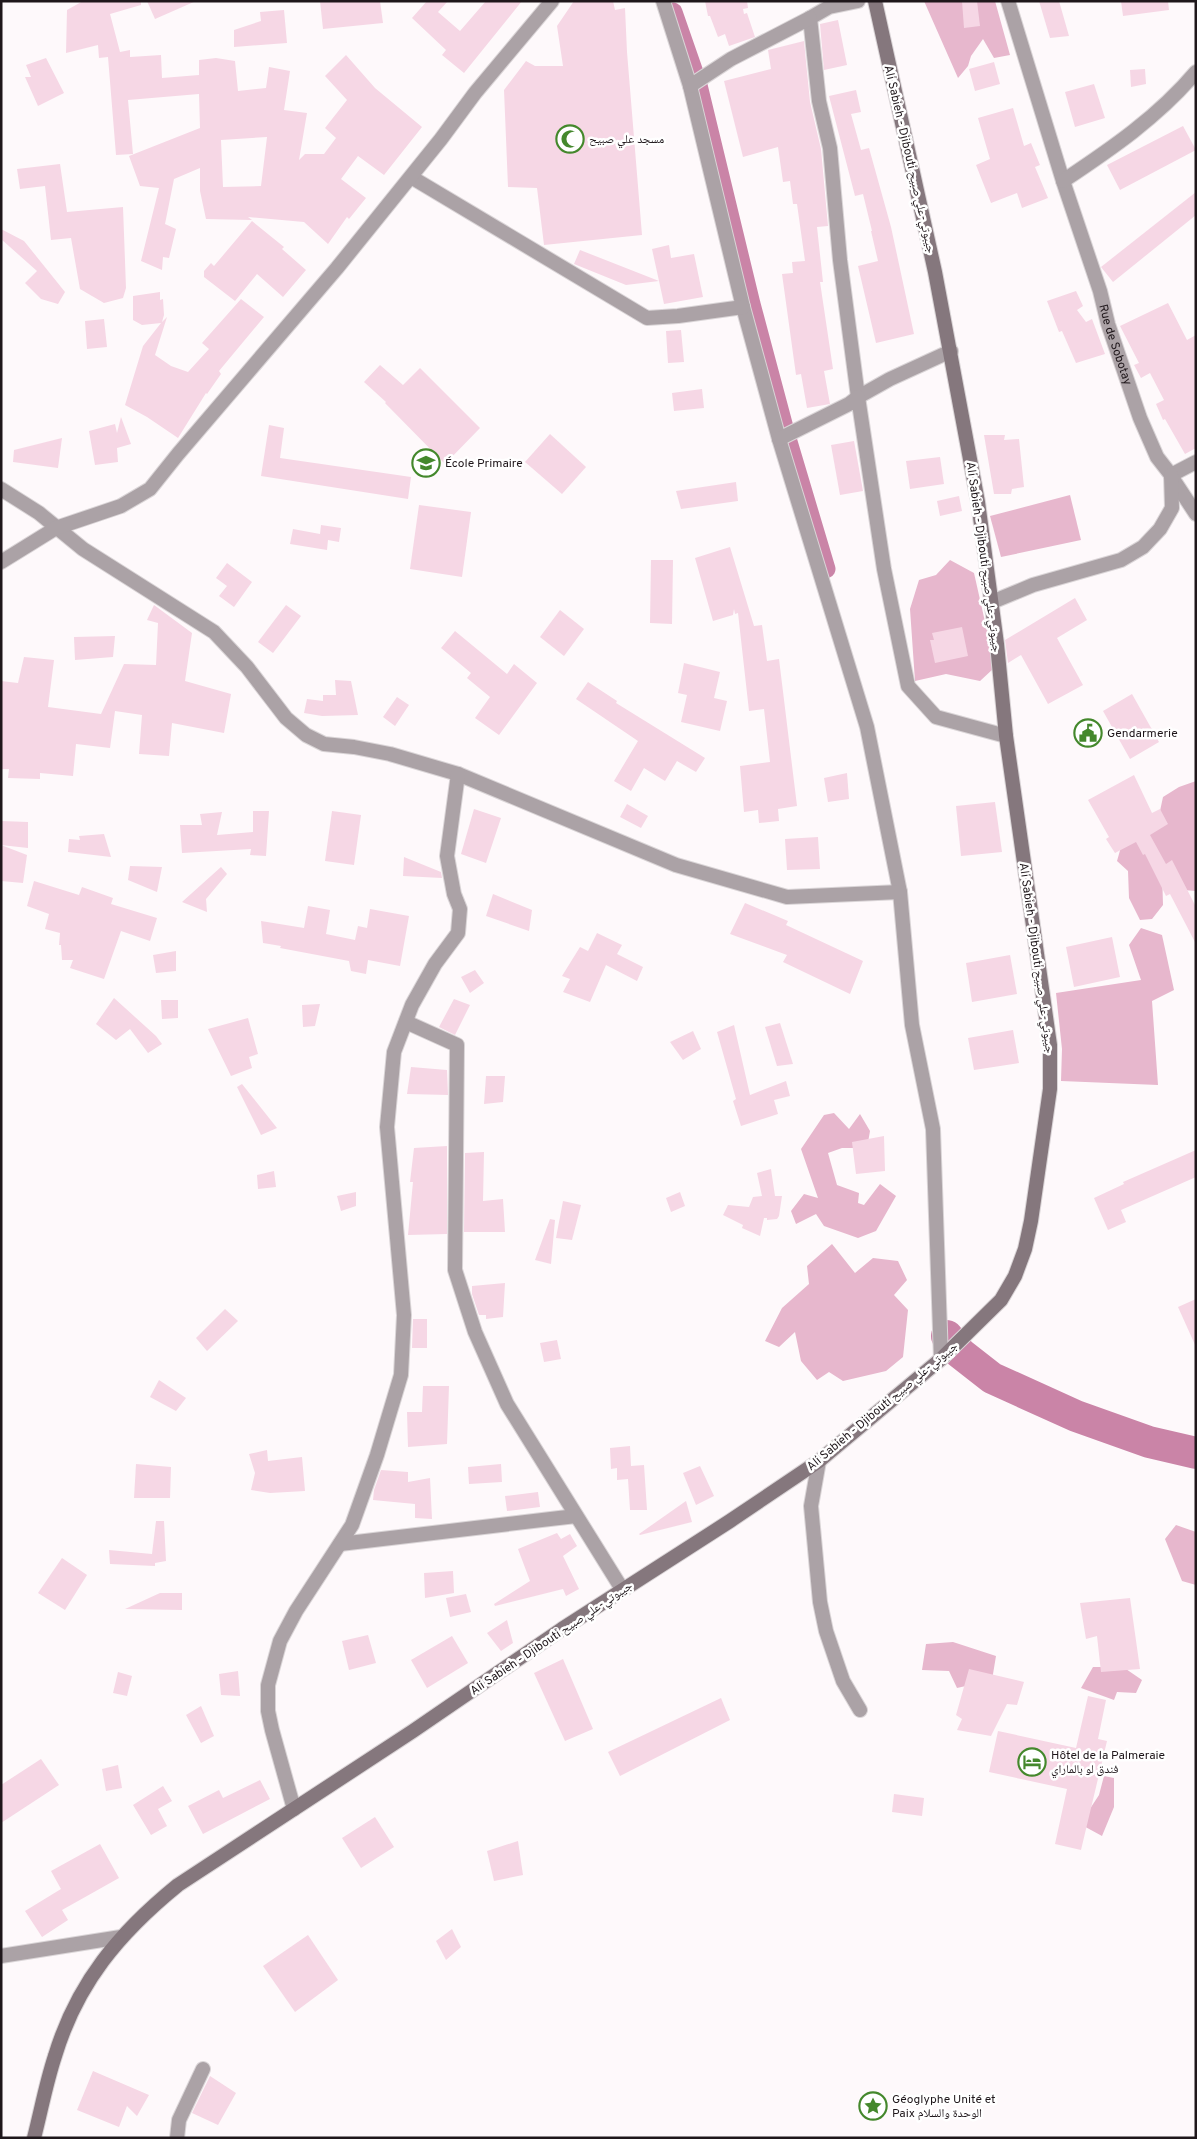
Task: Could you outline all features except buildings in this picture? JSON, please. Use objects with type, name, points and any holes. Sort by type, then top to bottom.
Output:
[{"type":"main road","name":"Ali Sabieh - Djibouti جيبوتي-علي صبيح","points":[[34,2138],[55,2056],[66,2024],[100,1964],[121,1937],[148,1910],[178,1885],[622,1589],[730,1522],[819,1462],[941,1359],[1001,1300],[1015,1276],[1025,1249],[1031,1221],[1050,1089],[1050,1037],[1006,736],[992,602],[978,502],[951,351],[875,1]]},
{"type":"street","points":[[1,562],[56,528],[121,506],[150,489],[411,177],[475,93],[552,1]]},
{"type":"street","points":[[662,1],[690,86],[743,307],[779,439],[867,727],[900,892],[912,1025],[933,1129],[941,1359]]},
{"type":"street","points":[[690,86],[730,59],[829,7],[858,1]]},
{"type":"street","name":"Rue de Sobotay","points":[[1008,1],[1062,181],[1100,291],[1108,324],[1140,418],[1157,457],[1196,514]]},
{"type":"street","points":[[810,18],[820,102],[830,148],[840,260],[858,397],[884,569],[908,686],[936,718],[1006,736]]},
{"type":"street","points":[[1062,181],[1112,148],[1149,120],[1196,72]]},
{"type":"street","points":[[411,177],[648,318],[743,307]]},
{"type":"street","points":[[779,439],[850,404],[858,397],[890,379],[951,351]]},
{"type":"street","points":[[992,602],[1033,585],[1121,560],[1143,547],[1160,529],[1172,508],[1171,476],[1196,462]]},
{"type":"street","points":[[1,489],[39,513],[83,549],[214,632],[247,667],[286,718],[306,735],[324,744],[354,747],[390,754],[458,774],[676,865],[787,897],[900,892]]},
{"type":"street","points":[[294,1809],[268,1711],[268,1685],[280,1641],[296,1611],[352,1525],[377,1455],[401,1376],[404,1315],[387,1127],[394,1052],[412,1005],[435,964],[458,934],[460,909],[454,894],[447,856],[458,774]]},
{"type":"street","points":[[406,1022],[457,1045],[456,1270],[475,1332],[507,1404],[622,1589]]},
{"type":"street","points":[[819,1462],[811,1506],[816,1540],[816,1578],[826,1631],[843,1681],[860,1710]]},
{"type":"street","points":[[340,1544],[576,1516]]},
{"type":"street","points":[[1,1956],[121,1937]]},
{"type":"street","points":[[177,2138],[179,2120],[203,2069]]},
{"type":"shaded area","points":[[924,1],[995,1],[1010,55],[994,58],[983,39],[971,56],[968,66],[958,78]]},
{"type":"shaded area","points":[[1070,495],[1081,540],[1001,557],[990,516]]},
{"type":"shaded area","points":[[950,560],[974,573],[990,644],[993,669],[980,681],[946,674],[915,681],[910,609],[919,580],[936,575]]},
{"type":"shaded area","points":[[1196,781],[1196,891],[1183,890],[1162,872],[1163,905],[1152,919],[1140,920],[1129,898],[1128,871],[1117,861],[1121,847],[1157,825],[1163,797],[1179,787]]},
{"type":"shaded area","points":[[1141,928],[1162,935],[1174,990],[1152,1001],[1158,1085],[1061,1081],[1062,1049],[1056,993],[1141,980],[1129,945]]},
{"type":"shaded area","points":[[834,1113],[849,1129],[860,1114],[870,1131],[867,1148],[842,1148],[828,1153],[837,1185],[859,1193],[858,1203],[864,1205],[880,1184],[896,1196],[876,1231],[858,1238],[824,1226],[816,1214],[796,1224],[791,1211],[804,1194],[818,1198],[801,1149],[824,1115]]},
{"type":"shaded area","points":[[832,1244],[855,1273],[873,1258],[898,1261],[907,1280],[894,1295],[908,1310],[903,1357],[886,1371],[843,1381],[829,1372],[817,1380],[801,1361],[795,1332],[779,1347],[765,1341],[782,1308],[809,1284],[807,1266]]},
{"type":"shaded area","points":[[1176,1525],[1196,1532],[1196,1585],[1182,1581],[1165,1539]]},
{"type":"shaded area","points":[[953,1642],[996,1656],[992,1680],[957,1688],[949,1671],[922,1670],[926,1644]]},
{"type":"shaded area","points":[[1093,1667],[1123,1667],[1142,1680],[1136,1693],[1117,1692],[1114,1700],[1081,1688]]},
{"type":"shaded area","points":[[1104,1776],[1114,1778],[1114,1807],[1102,1836],[1080,1824],[1099,1795]]},
{"type":"waterway","points":[[673,12],[697,81],[751,304],[786,435],[826,569]]},
{"type":"waterway","points":[[947,1336],[960,1353],[992,1378],[1076,1416],[1149,1442],[1196,1453]]},
{"type":"place","name":"مسجد علي صبيح","points":[[570,139]]},
{"type":"place","name":"École Primaire","points":[[426,463]]},
{"type":"place","name":"Gendarmerie","points":[[1088,733]]},
{"type":"place","name":"Hôtel de la Palmeraie فندق لو بالماراي","points":[[1032,1762]]},
{"type":"place","name":"Géoglyphe Unité et Paix الوحدة والسلام","points":[[873,2106]]}]
